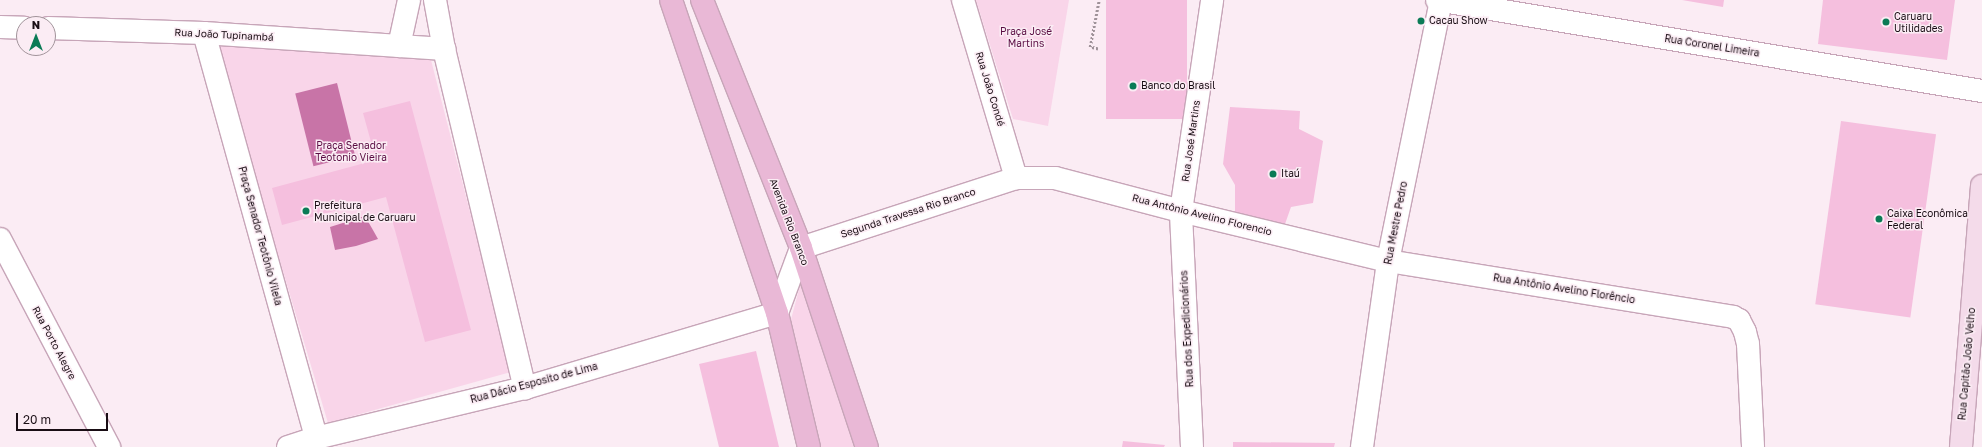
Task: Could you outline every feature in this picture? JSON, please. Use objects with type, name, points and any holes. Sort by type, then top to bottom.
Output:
[{"type":"main road","points":[[671,0],[777,313],[809,447]]},
{"type":"main road","name":"Avenida Rio Branco","points":[[702,0],[801,248],[867,447]]},
{"type":"main road","name":"Rua Capitão João Velho","points":[[1961,447],[1982,186]]},
{"type":"street","points":[[409,0],[399,46],[444,49]]},
{"type":"street","points":[[435,0],[444,49],[525,388]]},
{"type":"street","name":"Rua João Condé","points":[[963,0],[1016,178]]},
{"type":"street","name":"Rua José Martins","points":[[1181,211],[1212,0]]},
{"type":"street","name":"Rua Coronel Limeira","points":[[1440,1],[1982,91]]},
{"type":"street","name":"Rua Mestre Pedro","points":[[1362,447],[1388,261],[1440,1]]},
{"type":"street","points":[[0,27],[16,28]]},
{"type":"street","name":"Rua João Tupinambá","points":[[56,28],[204,33],[399,46]]},
{"type":"street","name":"Praça Senador Teotônio Vilela","points":[[204,33],[316,438]]},
{"type":"street","name":"Segunda Travessa Rio Branco","points":[[801,248],[1016,178]]},
{"type":"street","name":"Rua Antônio Avelino Florencio","points":[[1016,178],[1055,178],[1181,211],[1388,261]]},
{"type":"street","name":"Rua dos Expedicionários","points":[[1181,211],[1192,447]]},
{"type":"street","name":"Rua Porto Alegre","points":[[0,239],[109,447]]},
{"type":"street","points":[[777,313],[801,248]]},
{"type":"street","name":"Rua Antônio Avelino Florêncio","points":[[1388,261],[1718,314],[1739,320],[1745,332],[1748,344],[1753,447]]},
{"type":"street","name":"Rua Dácio Esposito de Lima","points":[[288,447],[316,438],[525,388],[777,313]]},
{"type":"path","points":[[1098,49],[1090,47],[1099,0]]},
{"type":"green space","name":"Praça José Martins","points":[[976,0],[1069,0],[1048,126],[1013,119]]},
{"type":"green space","name":"Praça Senador Teotonio Vieira","points":[[215,42],[430,56],[511,372],[328,423]]},
{"type":"green space","points":[[801,282],[859,447],[818,447],[789,327]]},
{"type":"shaded area","points":[[337,83],[355,156],[313,166],[295,93]]},
{"type":"shaded area","points":[[365,216],[378,239],[356,246],[335,250],[330,227]]},
{"type":"building","name":"Banco do Brasil","points":[[1106,0],[1187,0],[1187,119],[1106,119]]},
{"type":"building","points":[[1682,0],[1724,0],[1723,7]]},
{"type":"building","name":"Caruaru Utilidades","points":[[1823,0],[1955,0],[1947,60],[1818,44]]},
{"type":"building","name":"Prefeitura Municipal de Caruaru","points":[[410,101],[471,330],[425,342],[386,197],[282,225],[272,188],[376,160],[363,113]]},
{"type":"building","name":"Itaú","points":[[1230,107],[1300,111],[1299,129],[1323,141],[1313,203],[1291,207],[1285,224],[1235,214],[1235,185],[1223,164]]},
{"type":"building","name":"Caixa Econômica Federal","points":[[1841,121],[1936,134],[1910,318],[1815,304]]},
{"type":"building","points":[[756,351],[779,447],[719,447],[699,364]]},
{"type":"building","points":[[1123,441],[1165,445],[1164,447],[1122,447]]},
{"type":"building","points":[[1233,442],[1335,443],[1334,447],[1233,447]]},
{"type":"place","name":"Cacau Show","points":[[1421,21]]},
{"type":"place","name":"Caruaru Utilidades","points":[[1886,22]]},
{"type":"place","name":"Banco do Brasil","points":[[1133,86]]},
{"type":"place","name":"Itaú","points":[[1273,174]]},
{"type":"place","name":"Prefeitura Municipal de Caruaru","points":[[306,211]]},
{"type":"place","name":"Caixa Econômica Federal","points":[[1879,219]]}]
